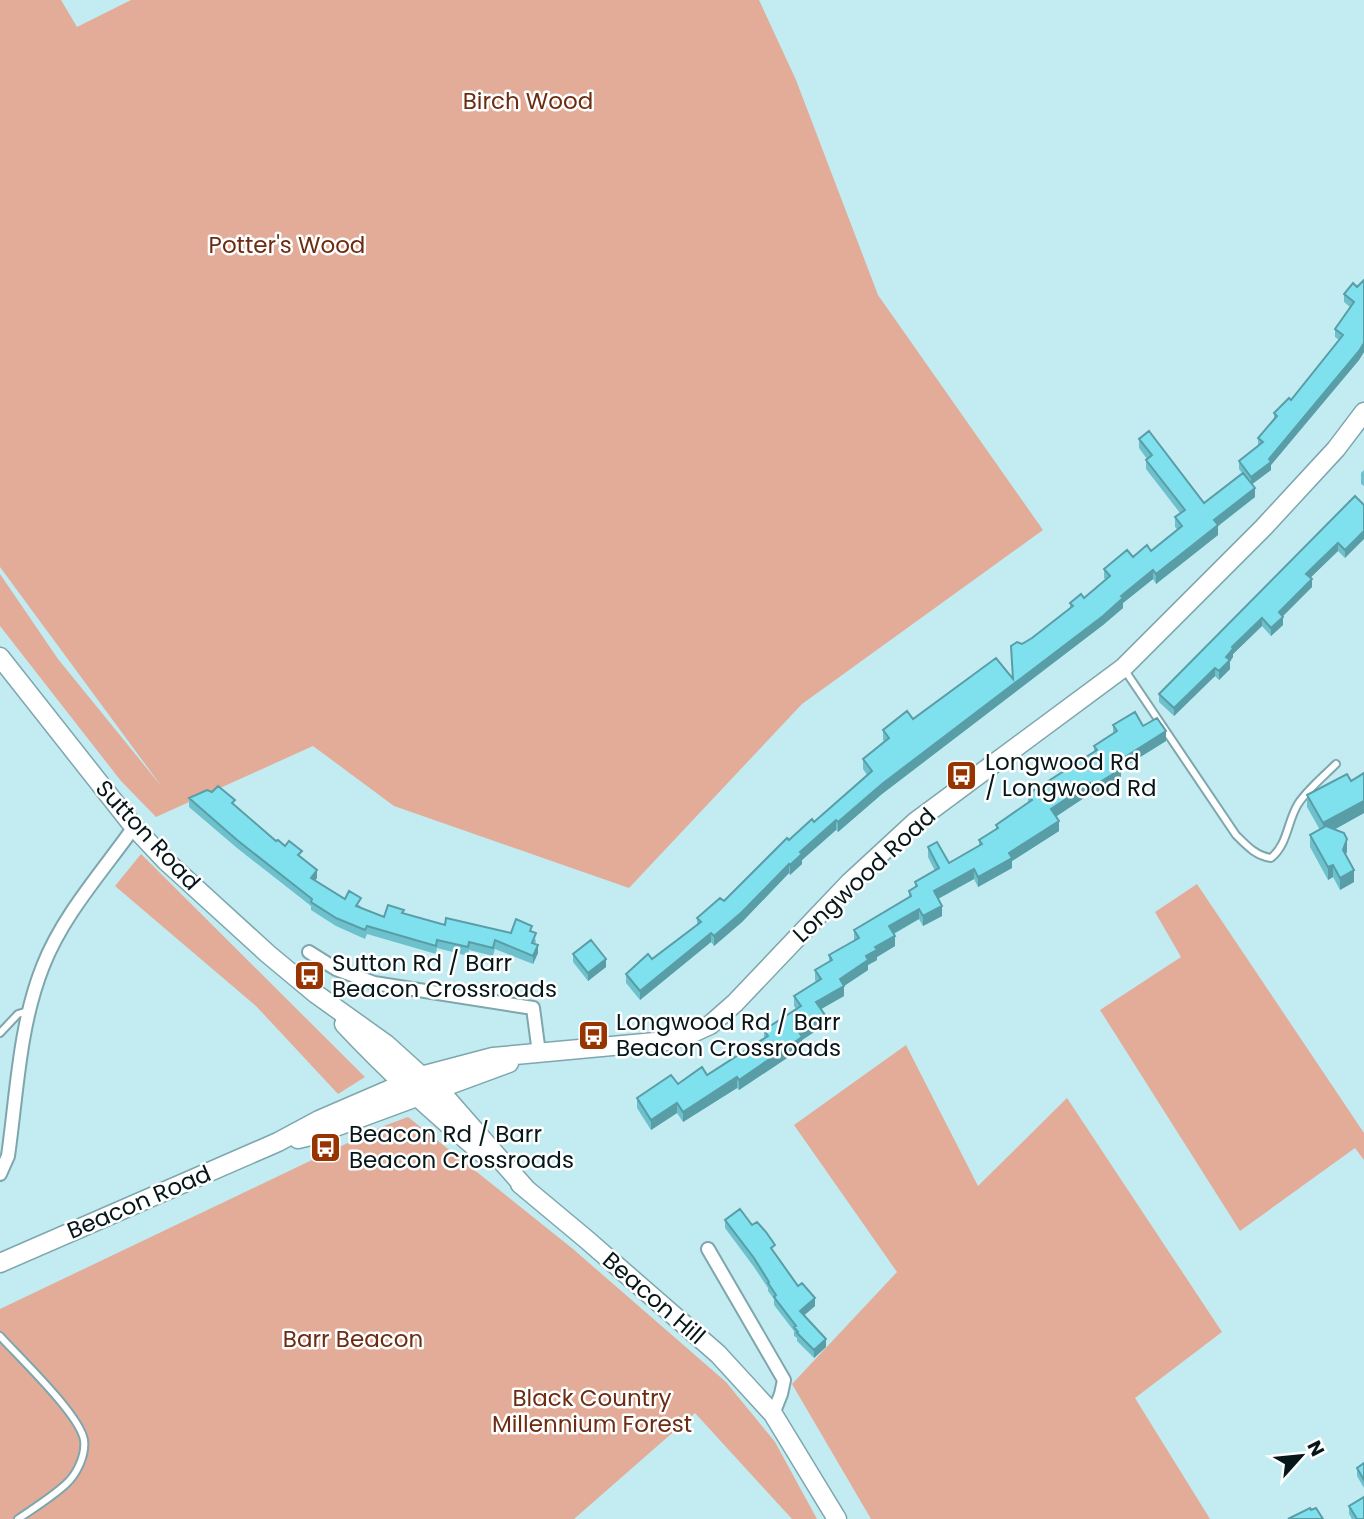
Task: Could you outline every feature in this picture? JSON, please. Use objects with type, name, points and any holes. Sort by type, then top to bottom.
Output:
[{"type":"main road","name":"Longwood Road","points":[[421,1076],[493,1057],[666,1041],[686,1036],[710,1024],[735,1003],[850,882],[915,822],[1123,668],[1263,528],[1336,449],[1364,412]]},
{"type":"main road","name":"Sutton Road","points":[[0,657],[134,827],[166,861],[316,994],[418,1096]]},
{"type":"main road","name":"Sutton Road","points":[[316,994],[386,1044],[421,1076]]},
{"type":"main road","name":"Longwood Road","points":[[418,1096],[539,1053]]},
{"type":"main road","name":"Beacon Road","points":[[0,1263],[278,1142],[319,1120],[421,1076]]},
{"type":"main road","name":"Beacon Hill","points":[[421,1076],[448,1100],[527,1190]]},
{"type":"main road","name":"Beacon Road","points":[[278,1142],[311,1136],[418,1096]]},
{"type":"main road","name":"Beacon Hill","points":[[418,1096],[452,1129],[719,1354],[773,1414],[837,1519]]},
{"type":"street","points":[[0,1174],[8,1156],[28,1011],[43,965],[65,922],[134,827]]},
{"type":"street","points":[[309,952],[336,969],[374,983],[533,1008],[539,1053]]},
{"type":"street","points":[[708,1249],[783,1380],[773,1414]]},
{"type":"lane","points":[[1123,668],[1236,835],[1263,857],[1271,858],[1280,850],[1298,805],[1336,764]]},
{"type":"lane","points":[[0,1033],[18,1014],[28,1011]]},
{"type":"lane","points":[[0,1336],[68,1411],[84,1438],[84,1452],[78,1469],[67,1483],[18,1519]]},
{"type":"green space","points":[[0,0],[61,0],[77,27],[131,0],[759,0],[796,80],[878,295],[1043,530],[802,704],[629,888],[394,806],[313,746],[156,817],[121,781],[0,626],[0,574],[58,659],[162,787],[0,567]]},
{"type":"green space","points":[[141,854],[365,1077],[338,1094],[256,1006],[115,886]]},
{"type":"green space","points":[[1197,884],[1364,1133],[1364,1160],[1355,1148],[1240,1231],[1100,1010],[1181,957],[1155,912]]},
{"type":"green space","points":[[906,1045],[978,1186],[1067,1098],[1222,1332],[1135,1398],[1210,1519],[871,1519],[792,1384],[897,1272],[794,1125]]},
{"type":"green space","name":"Barr Beacon","points":[[408,1117],[573,1249],[726,1382],[775,1442],[817,1519],[792,1519],[695,1413],[574,1519],[0,1519],[0,1309],[381,1127]]},
{"type":"building","points":[[1364,280],[1364,343],[1269,459],[1271,462],[1251,477],[1239,461],[1263,442],[1258,438],[1277,416],[1274,413],[1289,398],[1291,400],[1343,335],[1335,329],[1354,302],[1344,294],[1353,283],[1357,287]]},
{"type":"building","points":[[1149,431],[1204,503],[1243,473],[1255,488],[1214,520],[1218,525],[1156,574],[1153,570],[1121,596],[1123,598],[1103,616],[882,784],[838,822],[836,820],[800,852],[802,854],[742,912],[714,936],[711,933],[640,991],[626,974],[648,954],[652,959],[701,922],[697,918],[720,898],[724,901],[787,838],[789,840],[812,819],[814,822],[872,771],[863,759],[889,738],[883,730],[907,711],[913,719],[996,658],[1013,679],[1011,646],[1032,638],[1073,606],[1070,603],[1081,594],[1084,598],[1110,576],[1104,569],[1127,550],[1133,557],[1147,545],[1151,551],[1182,526],[1175,517],[1185,510],[1146,460],[1152,455],[1139,439]]},
{"type":"building","points":[[1355,496],[1364,505],[1364,531],[1345,550],[1338,543],[1306,574],[1312,579],[1279,612],[1283,617],[1271,628],[1262,618],[1232,647],[1226,657],[1230,660],[1219,671],[1215,668],[1174,708],[1159,694]]},
{"type":"building","points":[[1135,712],[1143,726],[1157,718],[1166,731],[1117,762],[1121,769],[1092,787],[1090,783],[1051,809],[1059,821],[1009,853],[1012,858],[978,877],[974,869],[934,891],[942,906],[923,916],[919,909],[889,926],[895,936],[875,947],[877,950],[866,956],[868,960],[840,979],[844,986],[816,1002],[825,1015],[799,1032],[802,1037],[739,1080],[737,1077],[683,1112],[677,1103],[651,1120],[637,1098],[671,1075],[678,1084],[702,1067],[707,1075],[768,1036],[764,1030],[801,1006],[794,996],[821,979],[815,970],[832,960],[829,955],[859,938],[854,930],[911,896],[909,891],[917,886],[915,882],[939,868],[928,847],[937,842],[949,863],[982,844],[979,840],[998,828],[996,825],[1032,800],[1028,794],[1097,750],[1094,746],[1117,731],[1113,725]]},
{"type":"building","points":[[1364,773],[1364,801],[1323,823],[1307,795],[1347,774],[1351,781]]},
{"type":"building","points":[[218,786],[235,800],[232,803],[276,841],[285,846],[289,841],[302,851],[298,855],[317,870],[311,878],[345,899],[349,891],[361,898],[356,906],[384,917],[388,905],[404,910],[402,913],[445,925],[446,918],[511,933],[516,919],[532,926],[530,931],[536,933],[532,943],[538,945],[533,956],[495,940],[493,948],[469,942],[468,947],[437,940],[436,946],[367,926],[365,930],[336,918],[311,902],[312,899],[189,798],[207,790],[212,792]]},
{"type":"building","points":[[1326,826],[1344,833],[1347,839],[1343,850],[1354,870],[1340,878],[1333,865],[1328,867],[1310,835]]},
{"type":"building","points":[[591,940],[606,959],[588,973],[573,954]]},
{"type":"building","points":[[740,1209],[752,1225],[757,1222],[766,1232],[775,1245],[771,1248],[798,1286],[802,1283],[815,1298],[800,1311],[826,1339],[814,1350],[797,1333],[794,1327],[796,1326],[774,1297],[776,1295],[754,1258],[725,1220]]},
{"type":"building","points":[[1364,1463],[1364,1480],[1357,1468]]},
{"type":"building","points":[[1364,1497],[1364,1519],[1357,1519],[1349,1506]]},
{"type":"building","points":[[1310,1508],[1316,1508],[1323,1519],[1288,1519]]},
{"type":"place","name":"Longwood Rd / Longwood Rd","points":[[962,775]]},
{"type":"place","name":"Sutton Rd / Barr Beacon Crossroads","points":[[309,976]]},
{"type":"place","name":"Longwood Rd / Barr Beacon Crossroads","points":[[593,1035]]},
{"type":"place","name":"Beacon Rd / Barr Beacon Crossroads","points":[[326,1147]]},
{"type":"park label","name":"Birch Wood","points":[[528,101]]},
{"type":"park label","name":"Potter's Wood","points":[[287,245]]},
{"type":"park label","name":"Black Country Millennium Forest","points":[[592,1411]]}]
